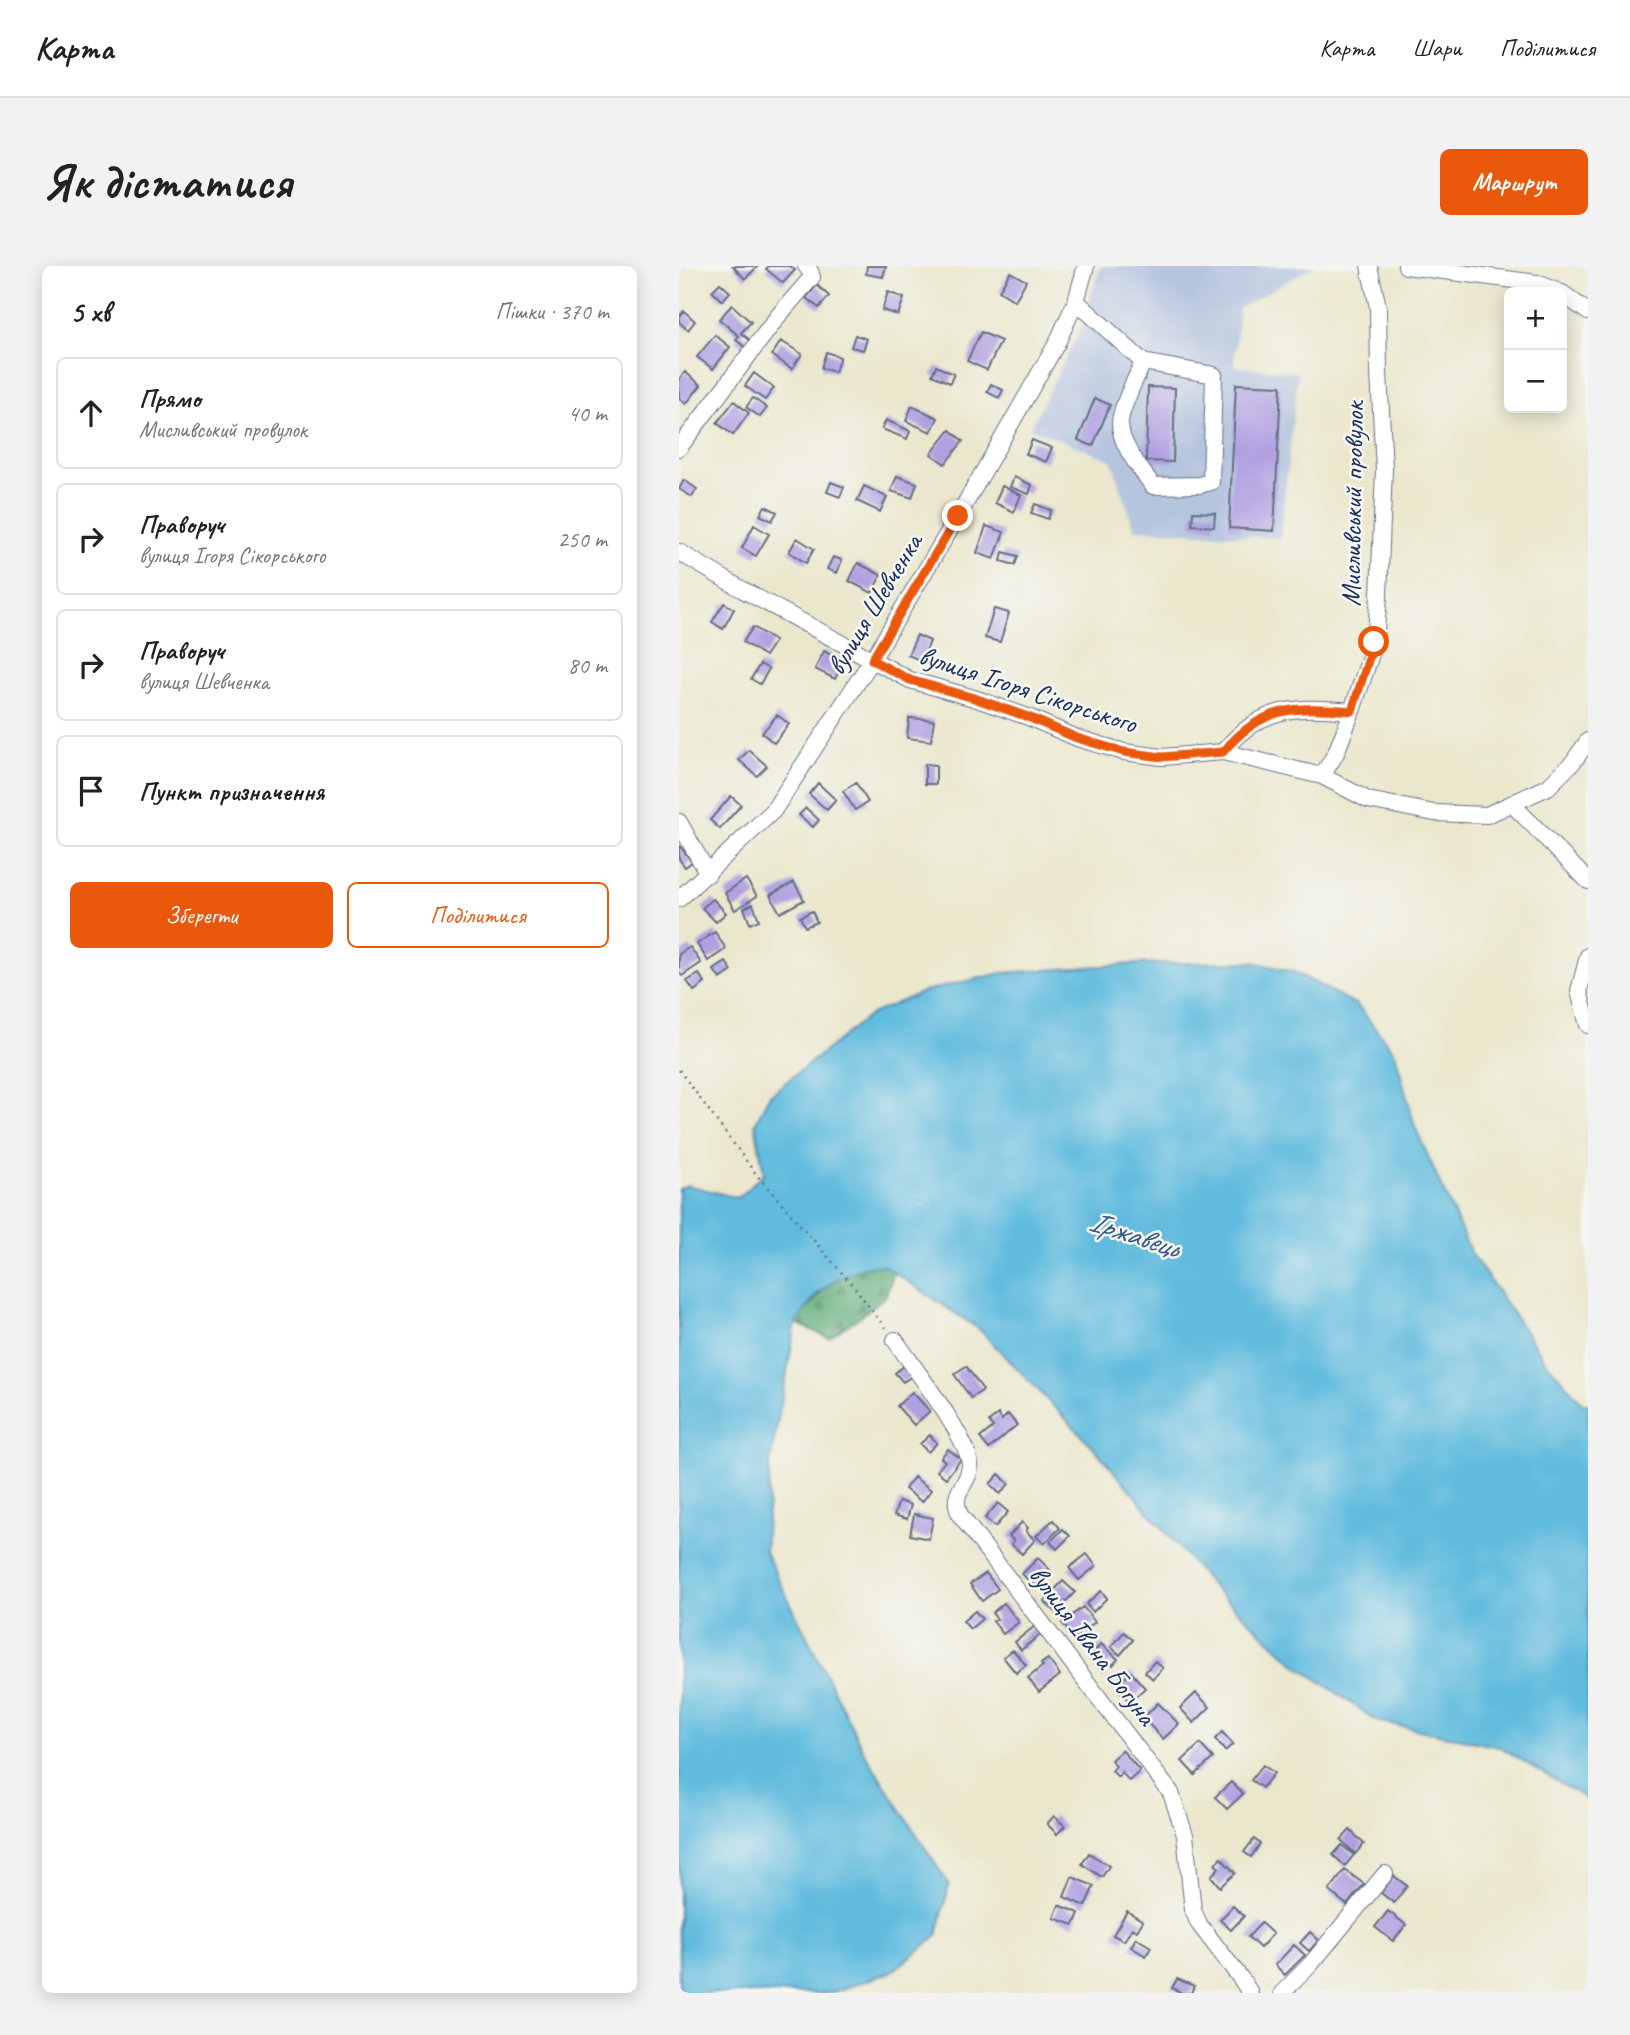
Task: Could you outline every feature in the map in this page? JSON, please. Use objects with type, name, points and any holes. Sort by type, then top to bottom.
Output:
[{"type":"street","points":[[679,448],[779,315],[812,277],[806,266]]},
{"type":"street","name":"вулиця Шевченка","points":[[679,899],[773,811],[872,660],[1044,366],[1076,301],[1086,266]]},
{"type":"street","name":"Мисливський провулок","points":[[1322,776],[1336,753],[1374,642],[1384,469],[1378,373],[1378,307],[1369,266]]},
{"type":"street","points":[[1406,266],[1537,283],[1547,287]]},
{"type":"street","points":[[1567,297],[1588,312]]},
{"type":"street","points":[[1076,301],[1143,362],[1214,375],[1211,482],[1199,485],[1153,486],[1125,442],[1120,423],[1143,362]]},
{"type":"street","name":"вулиця Ігоря Сікорського","points":[[679,552],[743,590],[910,680],[974,698],[1077,738],[1124,752],[1162,757],[1223,752],[1322,776],[1368,800],[1434,813],[1487,815],[1548,786],[1573,762],[1588,741]]},
{"type":"street","points":[[1223,752],[1238,734],[1274,713],[1312,708],[1352,711]]},
{"type":"street","points":[[1512,804],[1588,881]]},
{"type":"street","points":[[679,821],[708,874]]},
{"type":"street","points":[[1588,956],[1579,990],[1588,1025]]},
{"type":"street","name":"вулиця Івана Богуна","points":[[895,1340],[957,1430],[968,1456],[970,1466],[956,1497],[960,1515],[1171,1793],[1185,1835],[1193,1910],[1199,1924],[1250,1993]]},
{"type":"street","points":[[1282,1993],[1310,1965],[1385,1874]]},
{"type":"path","points":[[679,1070],[757,1174],[895,1340]]},
{"type":"shaded area","points":[[1101,266],[1315,266],[1239,308],[1234,366],[1298,373],[1280,538],[1135,529],[1111,460],[1030,428],[1080,330]]},
{"type":"green space","points":[[883,1265],[894,1272],[886,1296],[829,1338],[796,1323],[832,1282],[854,1270]]},
{"type":"water","name":"Іржавець","points":[[1253,962],[1294,972],[1357,1005],[1395,1053],[1415,1127],[1471,1253],[1546,1362],[1582,1403],[1588,1403],[1588,1800],[1500,1747],[1377,1721],[1294,1663],[1212,1586],[1095,1449],[979,1329],[883,1265],[863,1267],[836,1279],[816,1295],[796,1323],[770,1462],[765,1552],[865,1754],[949,1885],[937,1936],[891,1972],[830,1993],[679,1993],[679,1189],[687,1185],[738,1198],[764,1173],[755,1124],[769,1096],[871,1014],[925,991],[1002,973],[1132,964]]},
{"type":"building","points":[[733,266],[758,266],[745,279]]},
{"type":"building","points":[[769,266],[790,266],[795,270],[783,283],[766,269]]},
{"type":"building","points":[[867,266],[886,266],[883,277],[866,274]]},
{"type":"building","points":[[1010,272],[1026,281],[1015,301],[999,291]]},
{"type":"building","points":[[720,283],[730,292],[722,301],[712,291]]},
{"type":"building","points":[[817,285],[829,296],[819,308],[806,298]]},
{"type":"building","points":[[888,292],[904,298],[898,315],[882,310]]},
{"type":"building","points":[[732,305],[751,322],[741,333],[751,341],[746,348],[736,340],[739,336],[719,319]]},
{"type":"building","points":[[684,311],[695,321],[688,330],[679,322]]},
{"type":"building","points":[[981,332],[1001,341],[987,370],[967,361]]},
{"type":"building","points":[[715,335],[730,347],[713,369],[697,357]]},
{"type":"building","points":[[855,335],[867,339],[863,350],[851,347]]},
{"type":"building","points":[[781,341],[802,354],[792,369],[772,355]]},
{"type":"building","points":[[826,352],[840,357],[835,372],[821,368]]},
{"type":"building","points":[[936,366],[954,374],[950,383],[932,375]]},
{"type":"building","points":[[685,372],[701,385],[686,404],[679,398],[679,379]]},
{"type":"building","points":[[754,373],[774,388],[765,400],[745,386]]},
{"type":"building","points":[[991,384],[1003,390],[999,398],[987,392]]},
{"type":"building","points":[[1236,384],[1281,386],[1274,531],[1229,528]]},
{"type":"building","points":[[1148,387],[1175,388],[1173,462],[1146,461]]},
{"type":"building","points":[[753,398],[767,408],[760,417],[746,407]]},
{"type":"building","points":[[1095,398],[1110,405],[1093,446],[1078,440]]},
{"type":"building","points":[[734,401],[749,413],[733,435],[717,423]]},
{"type":"building","points":[[912,406],[938,418],[931,432],[906,421]]},
{"type":"building","points":[[886,420],[910,431],[907,439],[882,429]]},
{"type":"building","points":[[950,430],[963,441],[945,464],[931,454]]},
{"type":"building","points":[[1032,440],[1052,448],[1046,462],[1026,454]]},
{"type":"building","points":[[897,476],[917,483],[912,498],[891,491]]},
{"type":"building","points":[[1014,477],[1032,485],[1029,494],[1010,487]]},
{"type":"building","points":[[684,480],[697,489],[692,497],[679,489]]},
{"type":"building","points":[[831,482],[844,487],[840,497],[827,492]]},
{"type":"building","points":[[864,486],[887,497],[880,512],[857,501]]},
{"type":"building","points":[[1002,486],[1021,495],[1014,512],[995,503]]},
{"type":"building","points":[[1035,504],[1051,510],[1048,519],[1031,513]]},
{"type":"building","points":[[765,506],[777,512],[772,521],[760,515]]},
{"type":"building","points":[[1193,512],[1215,513],[1214,527],[1192,525]]},
{"type":"building","points":[[754,525],[769,534],[756,556],[742,548]]},
{"type":"building","points":[[986,526],[1004,532],[994,559],[977,553]]},
{"type":"building","points":[[797,538],[814,549],[806,563],[789,552]]},
{"type":"building","points":[[1003,552],[1018,556],[1015,565],[1001,561]]},
{"type":"building","points":[[833,557],[842,560],[837,573],[827,569]]},
{"type":"building","points":[[858,563],[881,575],[872,593],[849,581]]},
{"type":"building","points":[[724,603],[734,609],[723,629],[712,622]]},
{"type":"building","points":[[994,609],[1009,613],[1000,642],[985,638]]},
{"type":"building","points":[[753,627],[775,641],[765,656],[743,642]]},
{"type":"building","points":[[917,635],[930,641],[922,661],[908,655]]},
{"type":"building","points":[[824,651],[844,661],[835,679],[815,669]]},
{"type":"building","points":[[760,664],[769,669],[760,684],[751,679]]},
{"type":"building","points":[[777,715],[789,724],[774,743],[762,733]]},
{"type":"building","points":[[909,718],[934,720],[931,741],[907,738]]},
{"type":"building","points":[[749,750],[767,766],[757,776],[739,760]]},
{"type":"building","points":[[925,764],[936,765],[936,784],[925,784]]},
{"type":"building","points":[[818,783],[836,800],[827,810],[809,794]]},
{"type":"building","points":[[856,783],[868,802],[855,810],[843,791]]},
{"type":"building","points":[[731,796],[741,805],[720,829],[710,820]]},
{"type":"building","points":[[806,808],[819,820],[813,827],[799,815]]},
{"type":"building","points":[[679,845],[692,862],[685,867],[679,859]]},
{"type":"building","points":[[746,879],[757,896],[735,910],[725,893]]},
{"type":"building","points":[[794,882],[804,900],[780,913],[770,895]]},
{"type":"building","points":[[713,899],[726,913],[716,922],[702,908]]},
{"type":"building","points":[[753,904],[759,920],[750,924],[744,908]]},
{"type":"building","points":[[812,911],[817,922],[805,927],[800,917]]},
{"type":"building","points":[[715,932],[726,949],[708,961],[697,944]]},
{"type":"building","points":[[690,947],[701,963],[682,976],[679,972],[679,954]]},
{"type":"building","points":[[726,962],[732,971],[720,979],[714,970]]},
{"type":"building","points":[[699,974],[705,983],[694,991],[687,981]]},
{"type":"building","points":[[904,1366],[912,1376],[903,1382],[895,1373]]},
{"type":"building","points":[[966,1366],[983,1390],[971,1398],[954,1374]]},
{"type":"building","points":[[912,1392],[930,1411],[914,1425],[897,1406]]},
{"type":"building","points":[[998,1414],[1002,1420],[1008,1414],[1017,1425],[989,1449],[980,1438],[993,1427],[989,1422]]},
{"type":"building","points":[[930,1435],[937,1443],[928,1452],[920,1444]]},
{"type":"building","points":[[948,1449],[961,1459],[946,1478],[937,1471],[945,1461],[941,1458]]},
{"type":"building","points":[[999,1474],[1009,1484],[1000,1494],[990,1484]]},
{"type":"building","points":[[914,1477],[931,1490],[922,1502],[905,1489]]},
{"type":"building","points":[[899,1501],[911,1505],[907,1519],[894,1515]]},
{"type":"building","points":[[998,1503],[1008,1512],[995,1527],[985,1518]]},
{"type":"building","points":[[914,1514],[933,1518],[929,1539],[910,1535]]},
{"type":"building","points":[[1053,1520],[1060,1528],[1044,1544],[1036,1536]]},
{"type":"building","points":[[1022,1522],[1035,1540],[1022,1554],[1011,1544],[1014,1541],[1009,1536]]},
{"type":"building","points":[[1063,1529],[1070,1536],[1057,1549],[1050,1542]]},
{"type":"building","points":[[1087,1554],[1096,1566],[1079,1580],[1069,1568]]},
{"type":"building","points":[[1038,1558],[1051,1571],[1035,1587],[1022,1574]]},
{"type":"building","points":[[986,1573],[998,1589],[982,1601],[970,1584]]},
{"type":"building","points":[[1063,1581],[1075,1592],[1056,1612],[1044,1601]]},
{"type":"building","points":[[1101,1591],[1107,1598],[1093,1612],[1086,1604]]},
{"type":"building","points":[[1004,1603],[1019,1622],[1003,1634],[993,1621],[997,1619],[992,1613]]},
{"type":"building","points":[[1083,1607],[1095,1622],[1074,1638],[1062,1623]]},
{"type":"building","points":[[975,1611],[982,1619],[970,1629],[963,1621]]},
{"type":"building","points":[[1035,1626],[1041,1634],[1021,1650],[1015,1642]]},
{"type":"building","points":[[1124,1632],[1133,1640],[1120,1655],[1111,1647]]},
{"type":"building","points":[[1101,1644],[1118,1659],[1113,1665],[1110,1662],[1103,1670],[1091,1660],[1099,1652],[1096,1649]]},
{"type":"building","points":[[1013,1650],[1026,1665],[1016,1673],[1003,1657]]},
{"type":"building","points":[[1048,1659],[1060,1675],[1039,1692],[1028,1678]]},
{"type":"building","points":[[1155,1661],[1163,1668],[1153,1679],[1145,1672]]},
{"type":"building","points":[[1131,1672],[1145,1688],[1130,1702],[1119,1690],[1124,1686],[1120,1682]]},
{"type":"building","points":[[1196,1693],[1210,1707],[1194,1723],[1180,1708]]},
{"type":"building","points":[[1158,1703],[1179,1724],[1163,1739],[1143,1718]]},
{"type":"building","points":[[1222,1732],[1233,1744],[1225,1751],[1215,1739]]},
{"type":"building","points":[[1200,1744],[1213,1758],[1195,1775],[1182,1761]]},
{"type":"building","points":[[1122,1750],[1140,1771],[1129,1781],[1122,1772],[1118,1777],[1112,1771],[1116,1766],[1111,1760]]},
{"type":"building","points":[[1263,1765],[1274,1773],[1262,1788],[1251,1780]]},
{"type":"building","points":[[1231,1782],[1243,1794],[1227,1809],[1215,1797]]},
{"type":"building","points":[[1054,1816],[1065,1826],[1057,1834],[1047,1824]]},
{"type":"building","points":[[1350,1830],[1364,1844],[1355,1854],[1341,1840]]},
{"type":"building","points":[[1254,1839],[1260,1844],[1251,1857],[1244,1852]]},
{"type":"building","points":[[1342,1845],[1354,1855],[1345,1866],[1333,1855]]},
{"type":"building","points":[[1089,1853],[1109,1866],[1102,1877],[1082,1864]]},
{"type":"building","points":[[1221,1858],[1235,1873],[1220,1887],[1211,1876],[1219,1868],[1215,1864]]},
{"type":"building","points":[[1345,1870],[1364,1884],[1347,1905],[1329,1891]]},
{"type":"building","points":[[1394,1876],[1407,1886],[1394,1903],[1381,1893]]},
{"type":"building","points":[[1072,1877],[1094,1886],[1085,1906],[1064,1897]]},
{"type":"building","points":[[1059,1905],[1079,1913],[1074,1925],[1054,1918]]},
{"type":"building","points":[[1233,1906],[1244,1916],[1231,1930],[1220,1920]]},
{"type":"building","points":[[1127,1911],[1143,1921],[1137,1931],[1132,1928],[1124,1941],[1113,1935]]},
{"type":"building","points":[[1388,1911],[1406,1925],[1393,1941],[1375,1927]]},
{"type":"building","points":[[1261,1923],[1273,1934],[1260,1948],[1248,1937]]},
{"type":"building","points":[[1310,1932],[1319,1940],[1309,1951],[1300,1943]]},
{"type":"building","points":[[1136,1938],[1151,1947],[1146,1956],[1131,1947]]},
{"type":"building","points":[[1294,1945],[1305,1955],[1285,1975],[1275,1965]]},
{"type":"building","points":[[1177,1979],[1194,1986],[1191,1993],[1182,1993],[1172,1988]]},
{"type":"route","points":[[958,516],[872,660],[910,680],[974,698],[1077,738],[1124,752],[1162,757],[1223,752],[1238,734],[1274,713],[1312,708],[1352,711],[1374,642]]}]
